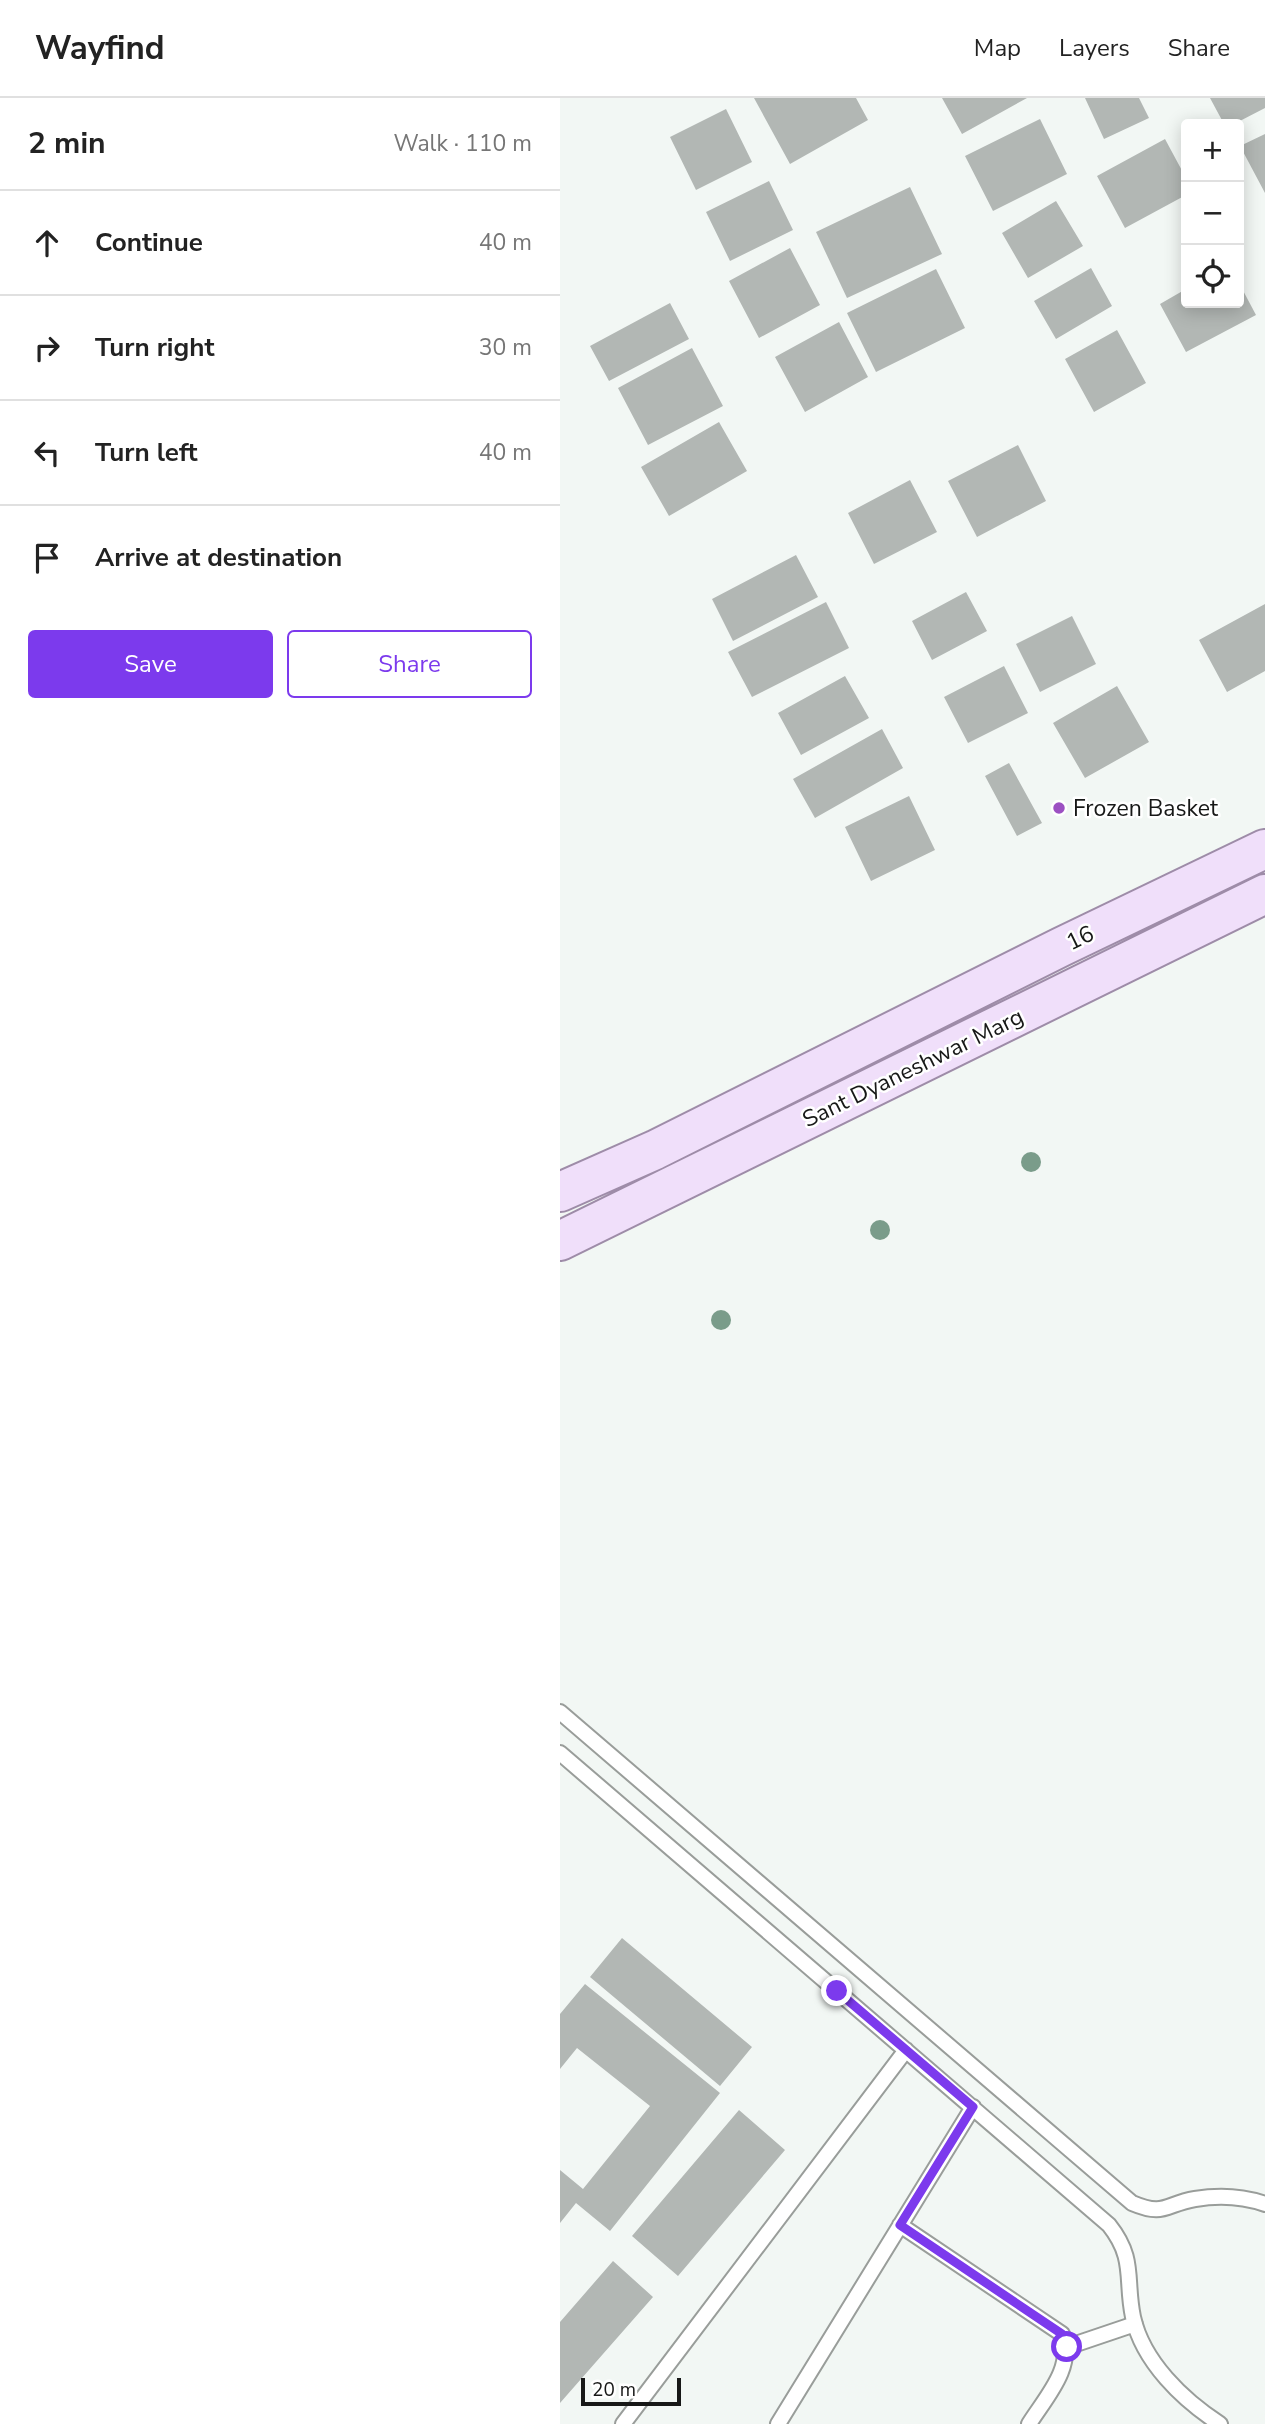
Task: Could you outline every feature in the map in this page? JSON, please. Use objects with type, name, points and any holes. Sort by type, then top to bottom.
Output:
[{"type":"main road","name":"16","points":[[896,1030],[1265,849]]},
{"type":"main road","name":"Sant Dyaneshwar Marg","points":[[560,1241],[1265,894]]},
{"type":"main road","name":"Sant Dyaneshwar Marg","points":[[560,1192],[655,1150],[896,1030]]},
{"type":"lane","points":[[560,1712],[1132,2203],[1152,2211],[1192,2199],[1218,2196],[1248,2198],[1265,2204]]},
{"type":"lane","points":[[560,1752],[1109,2225],[1122,2241],[1129,2260],[1135,2324],[1144,2348],[1170,2382],[1200,2411],[1220,2424]]},
{"type":"lane","points":[[623,2424],[906,2050]]},
{"type":"lane","points":[[778,2424],[973,2107]]},
{"type":"lane","points":[[900,2225],[1062,2334],[1067,2347],[1065,2366],[1030,2424]]},
{"type":"lane","points":[[1067,2347],[1135,2324]]},
{"type":"building","points":[[754,98],[856,98],[868,120],[790,164]]},
{"type":"building","points":[[942,98],[1027,98],[962,134]]},
{"type":"building","points":[[1085,98],[1139,98],[1149,118],[1104,139]]},
{"type":"building","points":[[1210,98],[1265,98],[1265,108],[1244,119],[1221,119]]},
{"type":"building","points":[[726,109],[752,162],[696,190],[670,137]]},
{"type":"building","points":[[1040,119],[1067,174],[993,211],[965,156]]},
{"type":"building","points":[[1265,134],[1265,193],[1244,154],[1244,144]]},
{"type":"building","points":[[1165,139],[1181,169],[1181,198],[1125,228],[1097,176]]},
{"type":"building","points":[[769,181],[793,230],[730,261],[706,212]]},
{"type":"building","points":[[910,187],[942,254],[847,298],[816,232]]},
{"type":"building","points":[[1056,201],[1083,246],[1028,278],[1002,233]]},
{"type":"building","points":[[790,248],[820,305],[759,338],[729,281]]},
{"type":"building","points":[[1091,268],[1112,306],[1056,339],[1034,301]]},
{"type":"building","points":[[936,269],[965,328],[876,372],[847,313]]},
{"type":"building","points":[[1181,292],[1181,308],[1244,308],[1244,292],[1256,315],[1186,352],[1160,304]]},
{"type":"building","points":[[670,303],[689,339],[609,381],[590,346]]},
{"type":"building","points":[[839,322],[868,377],[805,412],[775,357]]},
{"type":"building","points":[[1117,330],[1146,383],[1094,412],[1065,359]]},
{"type":"building","points":[[692,348],[723,406],[648,445],[618,388]]},
{"type":"building","points":[[719,422],[747,471],[669,516],[641,467]]},
{"type":"building","points":[[1018,445],[1046,501],[977,537],[948,481]]},
{"type":"building","points":[[910,480],[937,532],[874,564],[848,513]]},
{"type":"building","points":[[796,555],[818,597],[733,641],[712,599]]},
{"type":"building","points":[[966,592],[987,631],[932,660],[912,621]]},
{"type":"building","points":[[826,602],[849,648],[752,697],[728,652]]},
{"type":"building","points":[[1265,604],[1265,671],[1227,692],[1199,640]]},
{"type":"building","points":[[1072,616],[1096,664],[1040,692],[1016,644]]},
{"type":"building","points":[[1004,666],[1028,713],[968,743],[944,697]]},
{"type":"building","points":[[845,676],[869,718],[801,755],[778,713]]},
{"type":"building","points":[[1117,686],[1149,742],[1085,778],[1053,723]]},
{"type":"building","points":[[882,729],[903,768],[815,818],[793,779]]},
{"type":"building","points":[[1009,763],[1042,823],[1017,836],[985,776]]},
{"type":"building","points":[[909,796],[935,850],[871,881],[845,827]]},
{"type":"building","points":[[622,1938],[752,2047],[720,2086],[590,1977]]},
{"type":"building","points":[[585,1984],[720,2093],[610,2231],[576,2203],[560,2223],[560,2170],[583,2189],[650,2106],[577,2048],[560,2069],[560,2014]]},
{"type":"building","points":[[739,2110],[785,2150],[678,2276],[632,2236]]},
{"type":"building","points":[[613,2261],[653,2297],[560,2403],[560,2322]]},
{"type":"place","name":"Frozen Basket","points":[[1059,808]]},
{"type":"route","points":[[837,1991],[973,2107],[900,2225],[1062,2334],[1067,2347]]}]
